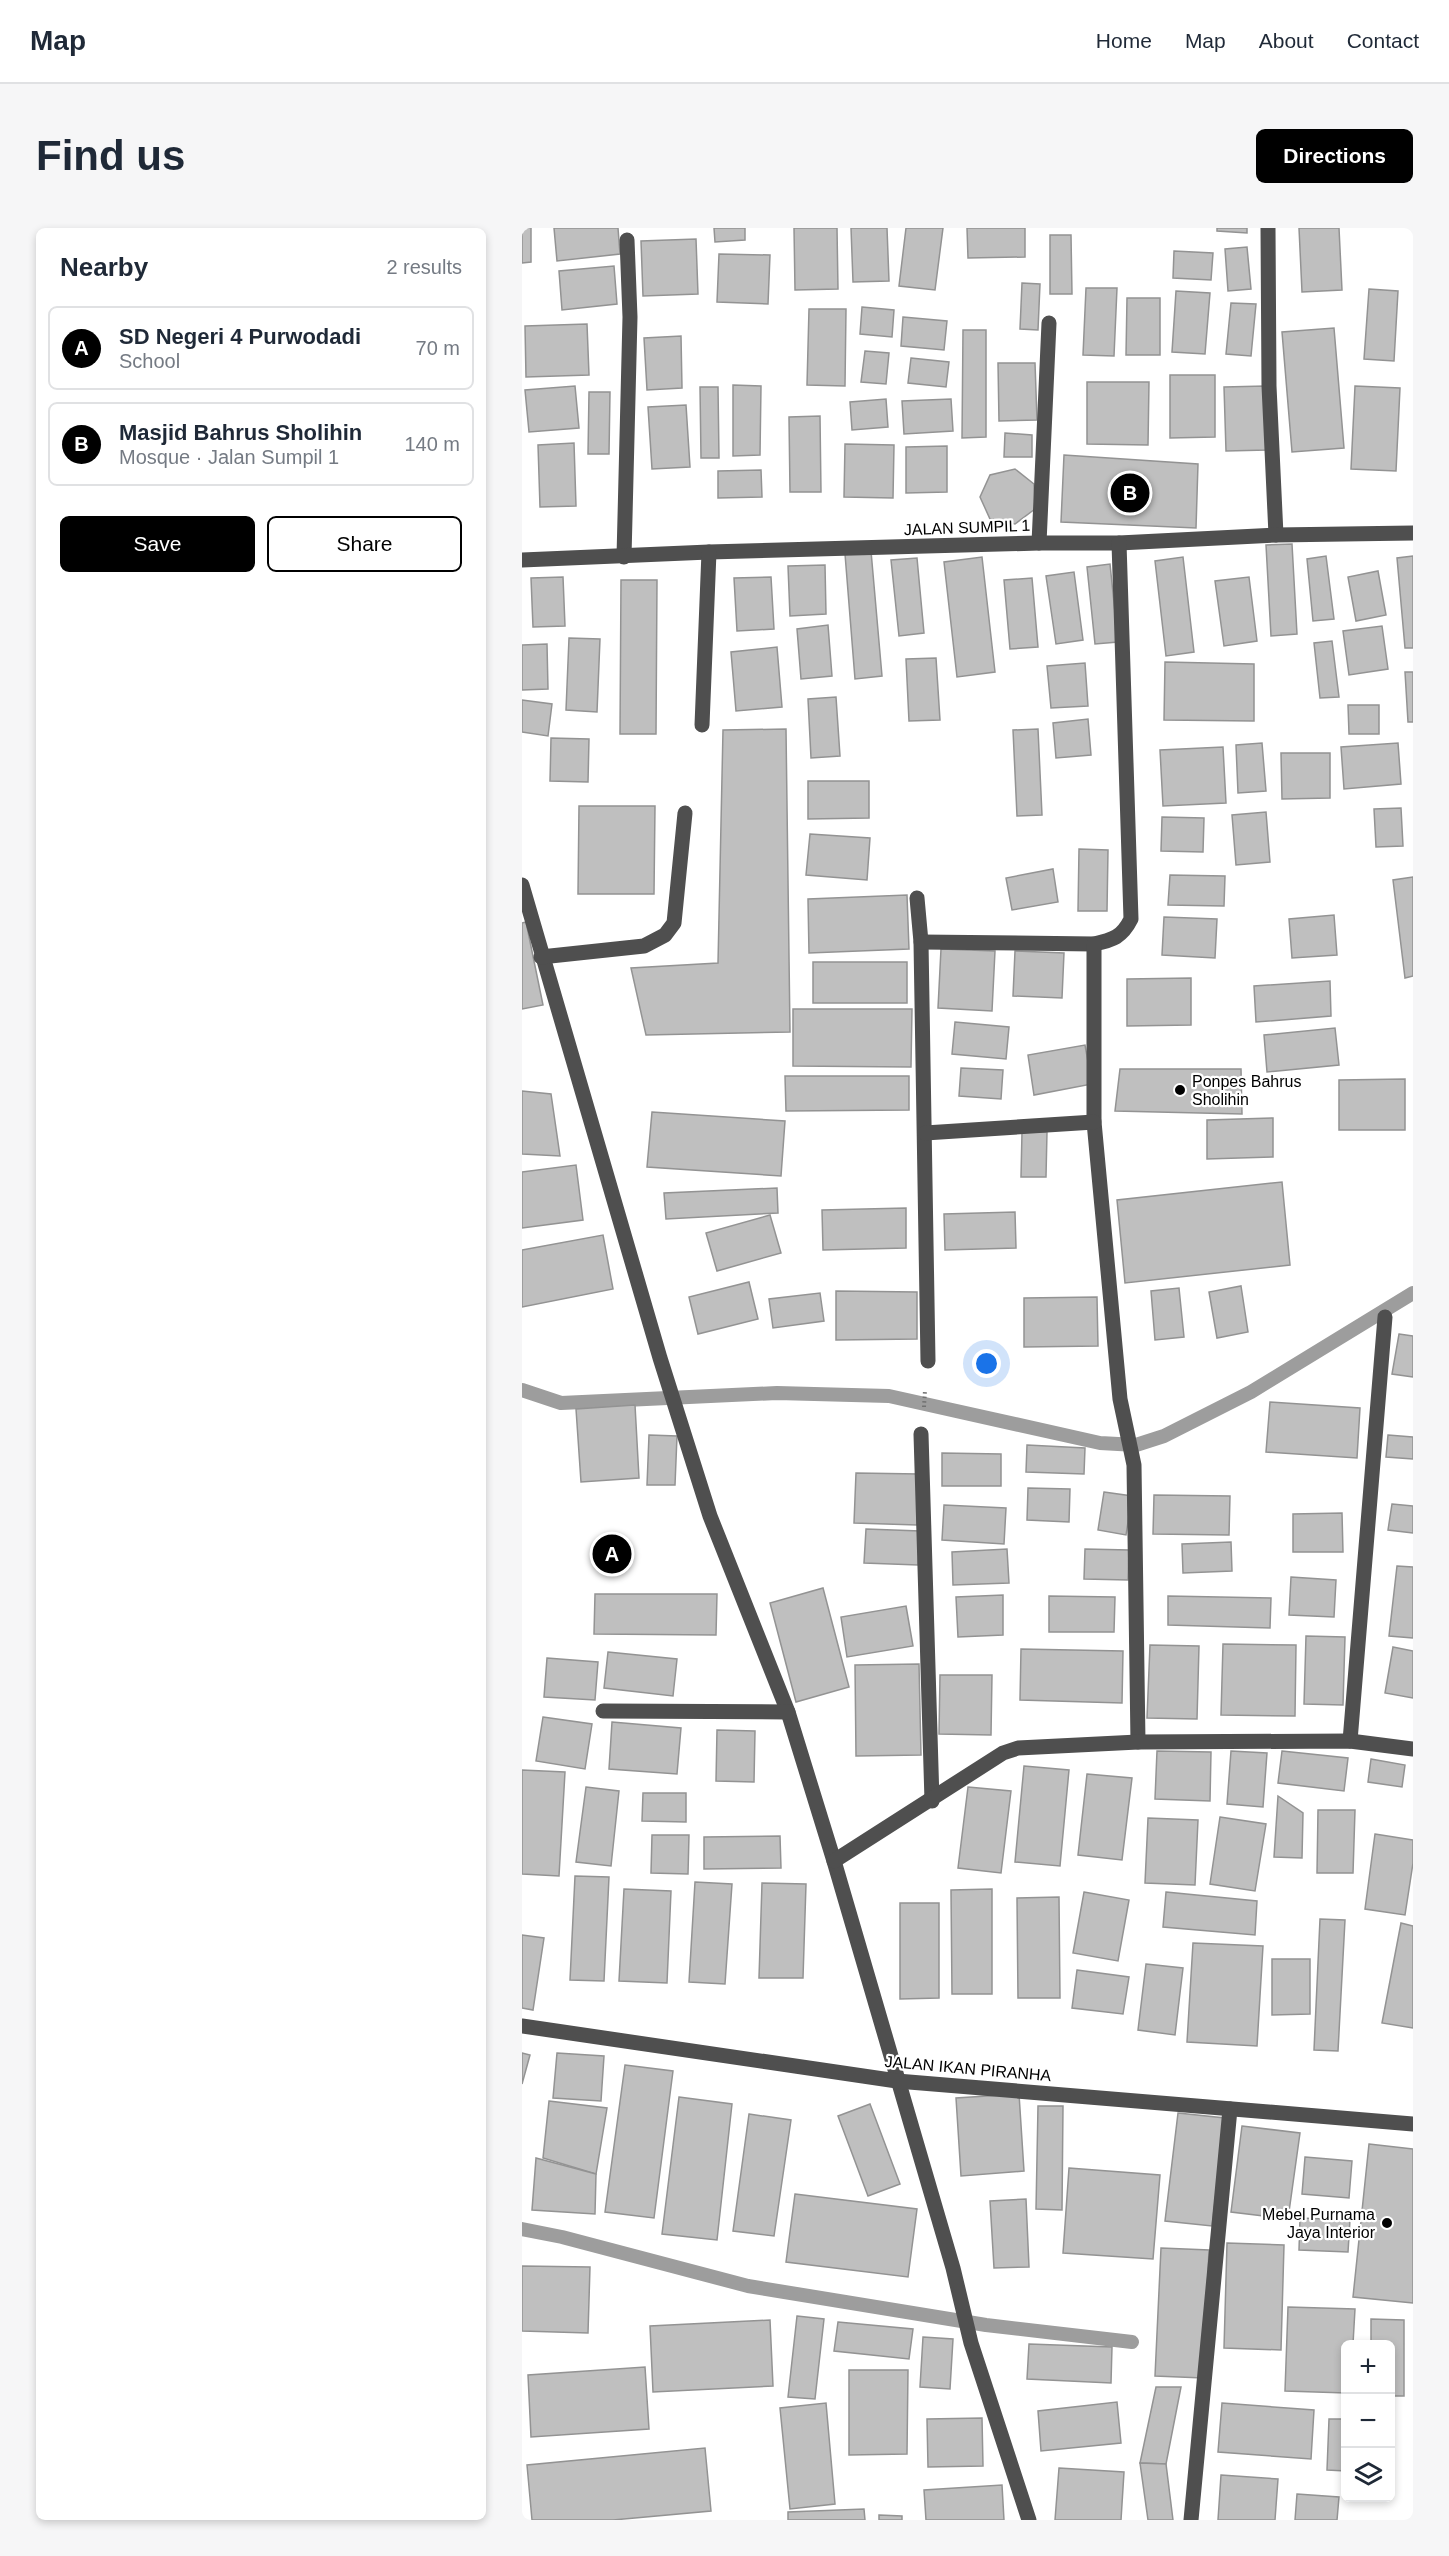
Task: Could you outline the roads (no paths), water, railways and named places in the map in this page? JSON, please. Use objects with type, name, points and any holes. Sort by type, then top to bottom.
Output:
[{"type":"street","points":[[1268,228],[1269,386],[1276,535]]},
{"type":"street","points":[[624,557],[630,317],[627,240]]},
{"type":"street","points":[[1039,543],[1049,323]]},
{"type":"street","name":"JALAN SUMPIL 1","points":[[522,560],[709,552],[1119,543],[1276,535],[1413,533]]},
{"type":"street","points":[[921,942],[1094,944],[1114,940],[1124,932],[1131,919],[1119,543]]},
{"type":"street","points":[[702,725],[709,552]]},
{"type":"street","points":[[541,957],[644,946],[665,935],[675,923],[686,813]]},
{"type":"street","points":[[522,885],[524,901],[678,1415],[728,1566],[788,1712],[953,2268],[971,2343],[1029,2520]]},
{"type":"street","points":[[917,898],[921,942],[928,1360]]},
{"type":"street","points":[[1094,944],[1094,1122],[1120,1399],[1134,1465],[1138,1742]]},
{"type":"street","points":[[925,1133],[1094,1122]]},
{"type":"street","points":[[1350,1742],[1385,1317]]},
{"type":"street","points":[[921,1434],[932,1801]]},
{"type":"street","points":[[603,1711],[788,1712]]},
{"type":"street","points":[[834,1861],[1003,1754],[1018,1748],[1138,1742],[1350,1742],[1413,1749]]},
{"type":"street","name":"JALAN IKAN PIRANHA","points":[[522,2026],[897,2081],[1413,2124]]},
{"type":"street","points":[[1191,2520],[1230,2109]]},
{"type":"waterway","points":[[522,1390],[561,1403],[777,1393],[889,1396],[1100,1443],[1136,1445],[1164,1436],[1251,1392],[1413,1293]]},
{"type":"waterway","points":[[522,2229],[562,2237],[748,2286],[986,2325],[1132,2342]]},
{"type":"place","name":"Masjid Bahrus Sholihin","points":[[1130,493]]},
{"type":"place","name":"Ponpes Bahrus Sholihin","points":[[1180,1090]]},
{"type":"place","name":"SD Negeri 4 Purwodadi","points":[[612,1554]]},
{"type":"place","name":"Mebel Purnama Jaya Interior","points":[[1387,2223]]}]
